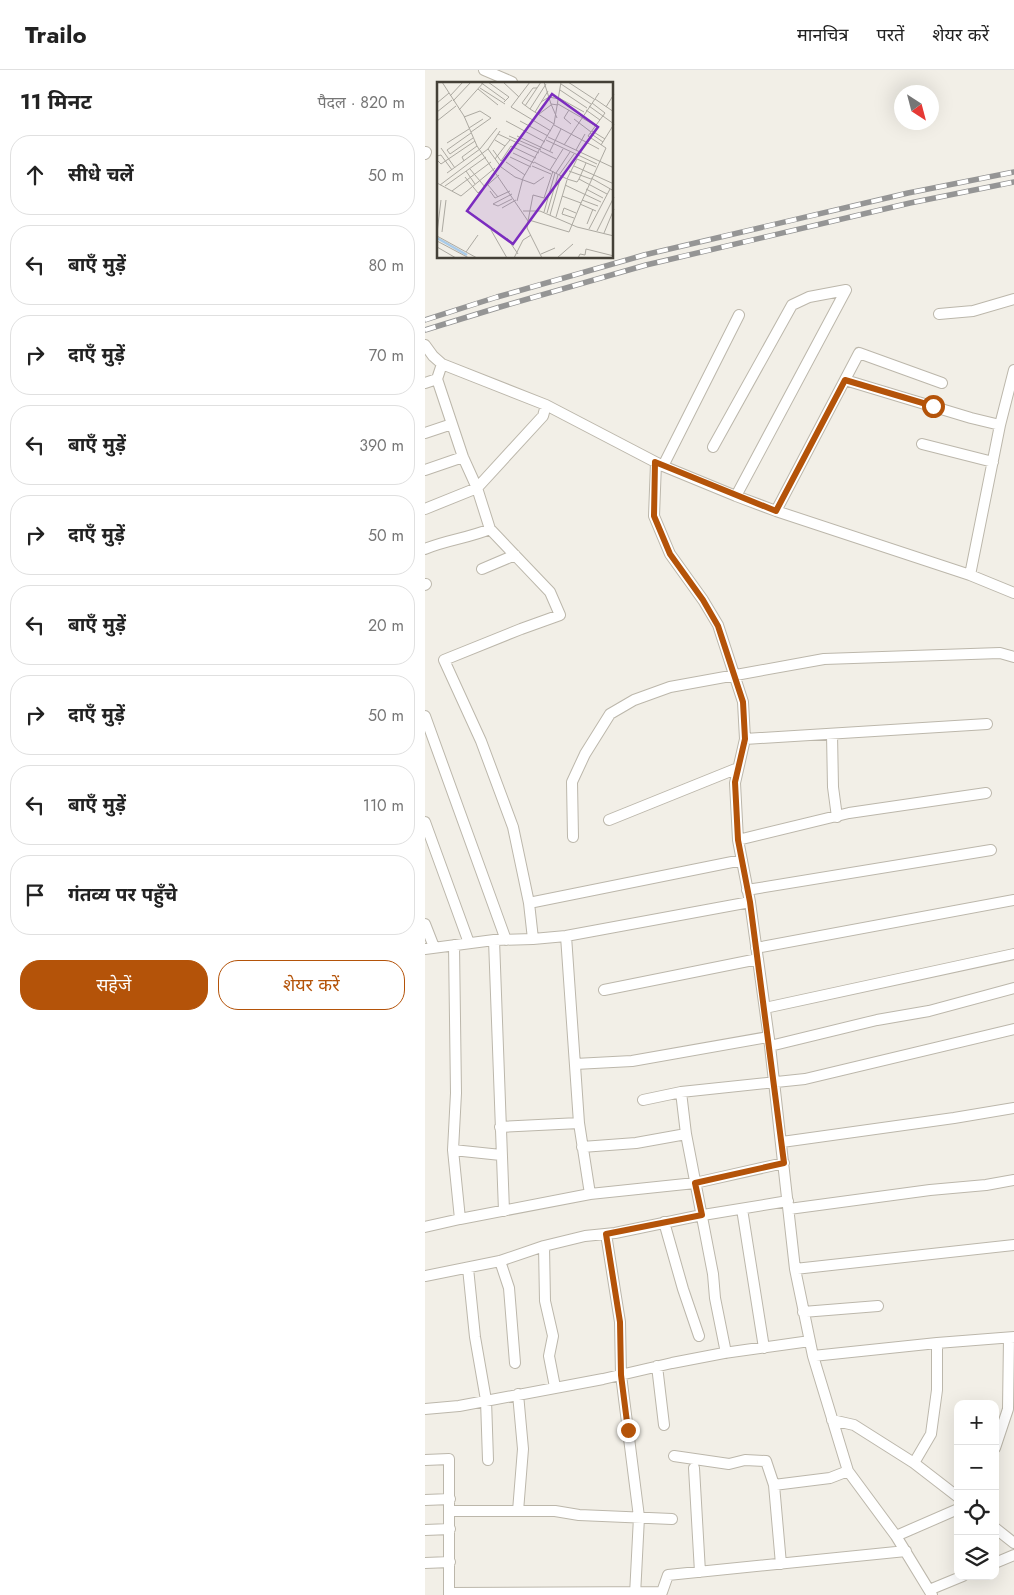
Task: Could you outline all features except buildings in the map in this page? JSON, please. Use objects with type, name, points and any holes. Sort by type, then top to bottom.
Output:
[{"type":"street","points":[[484,70],[511,82]]},
{"type":"street","points":[[713,447],[792,305],[809,297],[846,290],[736,496]]},
{"type":"street","points":[[939,314],[973,311],[1014,298]]},
{"type":"street","points":[[739,315],[659,464],[654,516],[670,554],[703,600],[718,626],[743,702],[745,739],[735,782],[738,840],[750,902],[775,1082],[795,1269],[813,1356],[848,1471],[896,1536],[930,1593],[955,1580]]},
{"type":"street","points":[[425,345],[442,364],[546,405],[659,464],[776,511],[970,575],[1014,593]]},
{"type":"street","points":[[776,511],[859,353],[943,383]]},
{"type":"street","points":[[442,364],[437,379],[463,457],[477,488],[491,529],[550,592],[560,615],[521,628],[444,660],[481,741],[513,827],[529,903],[533,939]]},
{"type":"street","points":[[970,575],[1000,425],[1012,384],[1014,370]]},
{"type":"street","points":[[425,383],[437,379]]},
{"type":"street","points":[[845,380],[1000,425]]},
{"type":"street","points":[[425,509],[477,488],[543,416],[546,405]]},
{"type":"street","points":[[425,433],[452,424]]},
{"type":"street","points":[[921,444],[993,462]]},
{"type":"street","points":[[425,470],[463,457]]},
{"type":"street","points":[[425,549],[491,529]]},
{"type":"street","points":[[482,569],[515,555]]},
{"type":"street","points":[[573,837],[572,782],[585,754],[610,714],[634,700],[669,687],[824,658],[1000,653],[1014,658]]},
{"type":"street","points":[[425,716],[506,940]]},
{"type":"street","points":[[745,739],[987,724]]},
{"type":"street","points":[[832,734],[833,786],[837,816]]},
{"type":"street","points":[[609,820],[738,768]]},
{"type":"street","points":[[738,840],[837,816],[986,793]]},
{"type":"street","points":[[425,822],[469,943]]},
{"type":"street","points":[[747,890],[991,850]]},
{"type":"street","points":[[529,903],[742,860]]},
{"type":"street","points":[[756,948],[1014,900]]},
{"type":"street","points":[[425,924],[429,948],[494,940],[566,936],[750,902]]},
{"type":"street","points":[[566,936],[579,1123],[590,1194]]},
{"type":"street","points":[[494,940],[504,1211]]},
{"type":"street","points":[[454,945],[456,1093],[453,1150],[460,1219]]},
{"type":"street","points":[[765,1008],[1014,954]]},
{"type":"street","points":[[603,990],[758,959]]},
{"type":"street","points":[[575,1064],[633,1061],[769,1041],[929,1011],[1014,988]]},
{"type":"street","points":[[643,1100],[681,1092],[805,1079],[1014,1029]]},
{"type":"street","points":[[681,1092],[686,1134],[726,1353]]},
{"type":"street","points":[[782,1142],[1014,1108]]},
{"type":"street","points":[[500,1127],[579,1123]]},
{"type":"street","points":[[583,1147],[636,1143],[686,1134]]},
{"type":"street","points":[[453,1150],[501,1155]]},
{"type":"street","points":[[425,1227],[590,1194],[695,1183],[784,1163]]},
{"type":"street","points":[[425,1276],[500,1261],[544,1246],[585,1236],[606,1234],[702,1215],[742,1209],[986,1186],[1014,1180]]},
{"type":"street","points":[[742,1209],[764,1348]]},
{"type":"street","points":[[664,1222],[683,1289],[699,1336]]},
{"type":"street","points":[[606,1234],[620,1322],[621,1375],[639,1517],[635,1593]]},
{"type":"street","points":[[795,1269],[1014,1245]]},
{"type":"street","points":[[544,1246],[545,1301],[553,1336],[549,1356],[555,1387]]},
{"type":"street","points":[[500,1261],[509,1288],[515,1363]]},
{"type":"street","points":[[468,1268],[475,1338],[486,1400],[488,1460]]},
{"type":"street","points":[[803,1312],[878,1306]]},
{"type":"street","points":[[813,1356],[937,1343],[1011,1338],[1007,1409],[996,1445]]},
{"type":"street","points":[[425,1409],[459,1406],[726,1353],[810,1341]]},
{"type":"street","points":[[914,1463],[931,1434],[937,1390],[937,1343]]},
{"type":"street","points":[[657,1366],[664,1425]]},
{"type":"street","points":[[518,1511],[523,1449],[519,1394]]},
{"type":"street","points":[[832,1420],[854,1425],[914,1463],[954,1494]]},
{"type":"street","points":[[674,1456],[729,1464],[745,1460],[766,1461],[774,1485],[781,1564]]},
{"type":"street","points":[[425,1460],[449,1460],[449,1594],[662,1592],[667,1574],[906,1551]]},
{"type":"street","points":[[694,1468],[700,1572]]},
{"type":"street","points":[[774,1485],[830,1478],[848,1471]]},
{"type":"street","points":[[425,1500],[450,1499]]},
{"type":"street","points":[[450,1512],[555,1511],[579,1515],[672,1519]]},
{"type":"street","points":[[896,1536],[954,1511]]},
{"type":"street","points":[[425,1530],[450,1529]]},
{"type":"street","points":[[999,1531],[1014,1543]]},
{"type":"street","points":[[999,1561],[1014,1555]]},
{"type":"street","points":[[425,1563],[450,1562]]},
{"type":"railway","points":[[425,320],[497,297],[644,255],[908,193],[1014,172]]},
{"type":"railway","points":[[425,330],[646,265],[910,203],[1014,182]]},
{"type":"route","points":[[628,1430],[621,1375],[620,1322],[606,1234],[702,1215],[695,1183],[784,1163],[750,902],[738,840],[735,782],[745,739],[743,702],[718,626],[703,600],[670,554],[654,516],[655,462],[776,511],[845,380],[933,406]]}]
